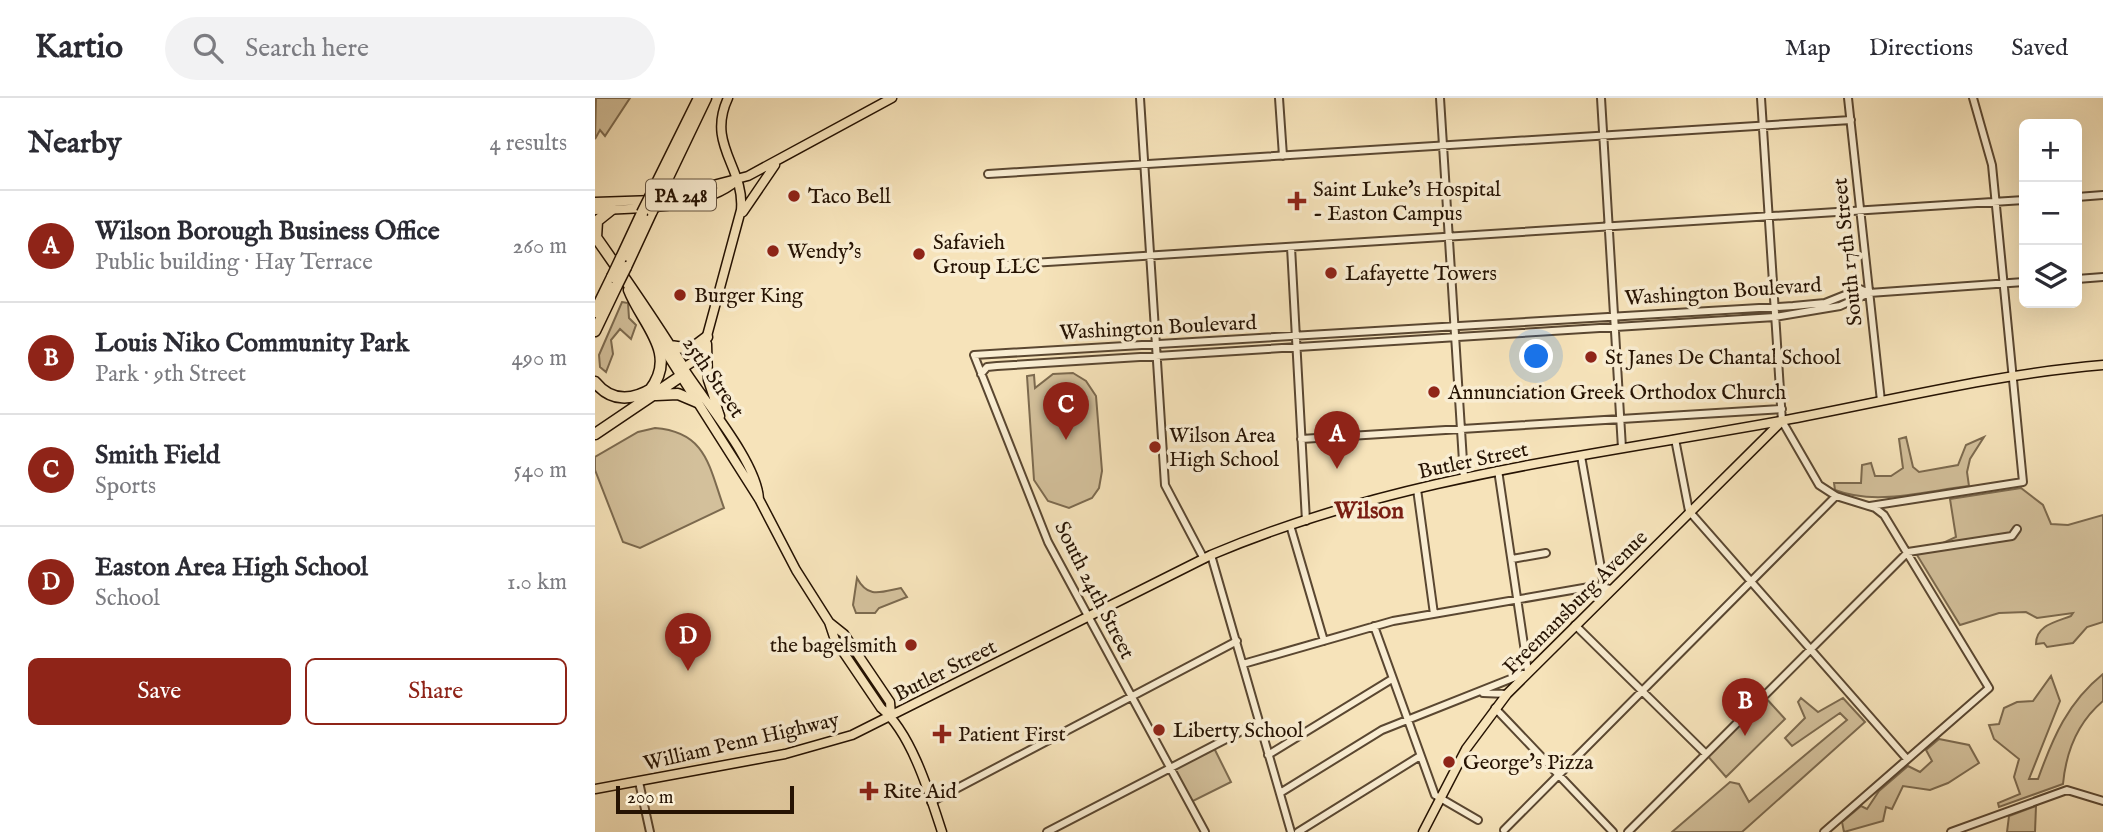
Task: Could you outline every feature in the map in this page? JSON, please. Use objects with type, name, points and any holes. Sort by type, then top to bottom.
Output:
[{"type":"highway","points":[[692,113],[693,98]]},
{"type":"highway","points":[[657,192],[699,98]]},
{"type":"highway","points":[[595,331],[618,281],[623,262],[706,98]]},
{"type":"highway","points":[[596,237],[597,221],[611,209]]},
{"type":"highway","name":"25th Street","points":[[596,237],[618,281],[658,340]]},
{"type":"highway","points":[[595,312],[618,281]]},
{"type":"highway","name":"25th Street","points":[[618,281],[639,296],[670,346],[681,372]]},
{"type":"highway","points":[[670,346],[691,349],[707,337]]},
{"type":"highway","points":[[651,393],[661,369],[658,340]]},
{"type":"highway","points":[[595,435],[681,372]]},
{"type":"highway","points":[[595,382],[606,393],[618,398],[674,393],[697,402]]},
{"type":"main road","points":[[681,372],[700,355],[707,337],[740,217],[742,194],[720,132],[728,98]]},
{"type":"main road","name":"PA 248","points":[[595,202],[655,200],[737,180],[776,163],[892,98]]},
{"type":"main road","points":[[740,217],[776,163]]},
{"type":"main road","name":"PA 248","points":[[595,210],[684,201],[729,187],[737,180]]},
{"type":"main road","points":[[707,337],[708,380],[724,426]]},
{"type":"main road","name":"25th Street","points":[[658,340],[724,426],[758,489],[759,499]]},
{"type":"main road","name":"Butler Street","points":[[891,716],[1207,557],[1290,525],[1417,489],[1498,470],[1782,421],[2011,376],[2103,365]]},
{"type":"main road","name":"25th Street","points":[[681,372],[759,499],[792,562],[829,621],[844,634],[890,702],[891,716],[942,832]]},
{"type":"main road","name":"Freemansburg Avenue","points":[[1423,832],[1466,749],[1495,708],[1608,587],[1782,421]]},
{"type":"main road","name":"William Penn Highway","points":[[595,789],[808,748],[852,734],[891,716]]},
{"type":"street","points":[[1140,98],[1164,485],[1207,557],[1237,641],[1291,832]]},
{"type":"street","points":[[1279,98],[1283,156]]},
{"type":"street","points":[[1440,98],[1464,477]]},
{"type":"street","points":[[1601,98],[1622,448]]},
{"type":"street","points":[[1761,98],[1782,421],[1819,485],[1836,496],[1868,506],[1884,515],[1989,688],[1825,832]]},
{"type":"street","name":"South 17th Street","points":[[1848,98],[1881,401]]},
{"type":"street","points":[[1868,506],[2023,482],[1991,151],[1973,98]]},
{"type":"street","points":[[988,174],[1851,120]]},
{"type":"street","points":[[2082,197],[2103,195]]},
{"type":"street","points":[[1002,265],[2019,200]]},
{"type":"street","points":[[1291,247],[1305,521]]},
{"type":"street","points":[[2082,279],[2103,277]]},
{"type":"street","points":[[1869,293],[2019,282]]},
{"type":"street","name":"Washington Boulevard","points":[[974,355],[1775,307],[1825,303],[1860,289],[1869,293]]},
{"type":"street","name":"Washington Boulevard","points":[[981,374],[987,367],[1775,317],[1831,309],[1869,293]]},
{"type":"street","name":"South 24th Street","points":[[974,355],[1048,542],[1205,832]]},
{"type":"street","points":[[1301,439],[1781,409]]},
{"type":"street","points":[[1675,439],[1689,511],[1907,759]]},
{"type":"street","points":[[1243,664],[1374,626],[1552,594],[1608,587],[1581,456]]},
{"type":"street","points":[[1280,793],[1382,730],[1528,671],[1498,470]]},
{"type":"street","points":[[1417,489],[1434,614]]},
{"type":"street","points":[[1504,830],[1836,496]]},
{"type":"street","points":[[1290,525],[1324,641]]},
{"type":"street","points":[[1628,832],[1907,552],[2013,536],[2017,529]]},
{"type":"street","points":[[1512,559],[1546,553]]},
{"type":"street","points":[[1575,625],[1706,754]]},
{"type":"street","points":[[1374,626],[1420,756],[1439,800],[1478,820]]},
{"type":"street","points":[[931,802],[1237,641]]},
{"type":"street","points":[[1268,755],[1392,680]]},
{"type":"street","points":[[1474,694],[1507,695]]},
{"type":"street","points":[[1495,708],[1613,832]]},
{"type":"street","points":[[1047,832],[1259,722]]},
{"type":"street","points":[[1298,832],[1420,756]]},
{"type":"street","points":[[639,782],[650,832]]},
{"type":"street","points":[[1951,832],[2067,790],[2103,801]]},
{"type":"shaded area","points":[[596,98],[630,98],[605,136],[600,130],[595,139]]},
{"type":"shaded area","points":[[622,302],[628,303],[629,318],[636,325],[631,339],[620,329],[611,340],[613,354],[606,372],[600,367],[599,355]]},
{"type":"shaded area","points":[[1073,373],[1086,381],[1096,396],[1102,471],[1099,488],[1092,498],[1069,508],[1048,501],[1034,480],[1027,376],[1034,375],[1035,388],[1053,374]]},
{"type":"shaded area","points":[[655,428],[686,436],[696,444],[709,466],[724,508],[640,548],[623,542],[595,470],[595,457],[638,432]]},
{"type":"shaded area","points":[[1906,437],[1913,467],[1919,472],[1958,465],[1966,445],[1984,437],[1970,459],[1967,472],[1969,486],[1884,497],[1851,495],[1835,490],[1834,483],[1861,483],[1862,465],[1871,463],[1875,476],[1891,476],[1903,468],[1899,439]]},
{"type":"shaded area","points":[[2021,488],[2043,505],[2051,524],[2068,525],[2103,515],[2103,622],[2087,627],[2073,643],[2047,647],[2044,643],[2036,644],[2043,628],[2073,613],[2037,618],[2026,612],[1999,613],[1960,625],[1917,555],[1956,537],[1950,499]]},
{"type":"shaded area","points":[[857,578],[861,585],[870,591],[901,588],[907,597],[879,608],[875,613],[856,613],[853,605]]},
{"type":"shaded area","points":[[2103,674],[2103,701],[2087,718],[2075,738],[2067,760],[2063,784],[1999,807],[1998,803],[2020,794],[2014,777],[2019,759],[1994,739],[1989,725],[1999,724],[2004,708],[2017,702],[2033,701],[2051,676],[2060,701],[2029,779],[2038,779],[2071,708]]},
{"type":"shaded area","points":[[1764,696],[1785,719],[1726,777],[1706,754]]},
{"type":"shaded area","points":[[1801,698],[1818,712],[1843,698],[1865,722],[1742,832],[1672,832],[1730,782],[1739,784],[1749,802],[1847,720],[1840,713],[1792,746],[1785,738],[1805,718],[1798,702]]},
{"type":"shaded area","points":[[1939,739],[1969,745],[1979,763],[1948,783],[1930,790],[1903,786],[1892,809],[1886,807],[1883,821],[1844,832],[1842,822],[1861,806],[1867,809],[1879,791],[1908,766],[1920,772],[1932,761],[1926,750]]},
{"type":"shaded area","points":[[1213,746],[1231,782],[1189,803],[1169,768]]},
{"type":"shaded area","points":[[2036,806],[2035,832],[2007,832],[2009,816]]},
{"type":"place","name":"Taco Bell","points":[[794,196]]},
{"type":"place","name":"Saint Luke's Hospital - Easton Campus","points":[[1297,201]]},
{"type":"place","name":"Wendy's","points":[[773,251]]},
{"type":"place","name":"Safavieh Group LLC","points":[[919,254]]},
{"type":"place","name":"Lafayette Towers","points":[[1331,273]]},
{"type":"place","name":"Burger King","points":[[680,295]]},
{"type":"place","name":"St Janes De Chantal School","points":[[1591,357]]},
{"type":"place","name":"Annunciation Greek Orthodox Church","points":[[1434,392]]},
{"type":"place","name":"Smith Field","points":[[1066,440]]},
{"type":"place","name":"Wilson Area High School","points":[[1155,447]]},
{"type":"place","name":"Wilson Borough Business Office","points":[[1337,469]]},
{"type":"place","name":"the bagelsmith","points":[[911,645]]},
{"type":"place","name":"Easton Area High School","points":[[688,671]]},
{"type":"place","name":"Liberty School","points":[[1159,730]]},
{"type":"place","name":"Patient First","points":[[942,734]]},
{"type":"place","name":"Louis Niko Community Park","points":[[1745,736]]},
{"type":"place","name":"George's Pizza","points":[[1449,762]]},
{"type":"place","name":"Rite Aid","points":[[869,791]]},
{"type":"district","name":"Wilson","points":[[1369,510]]}]
